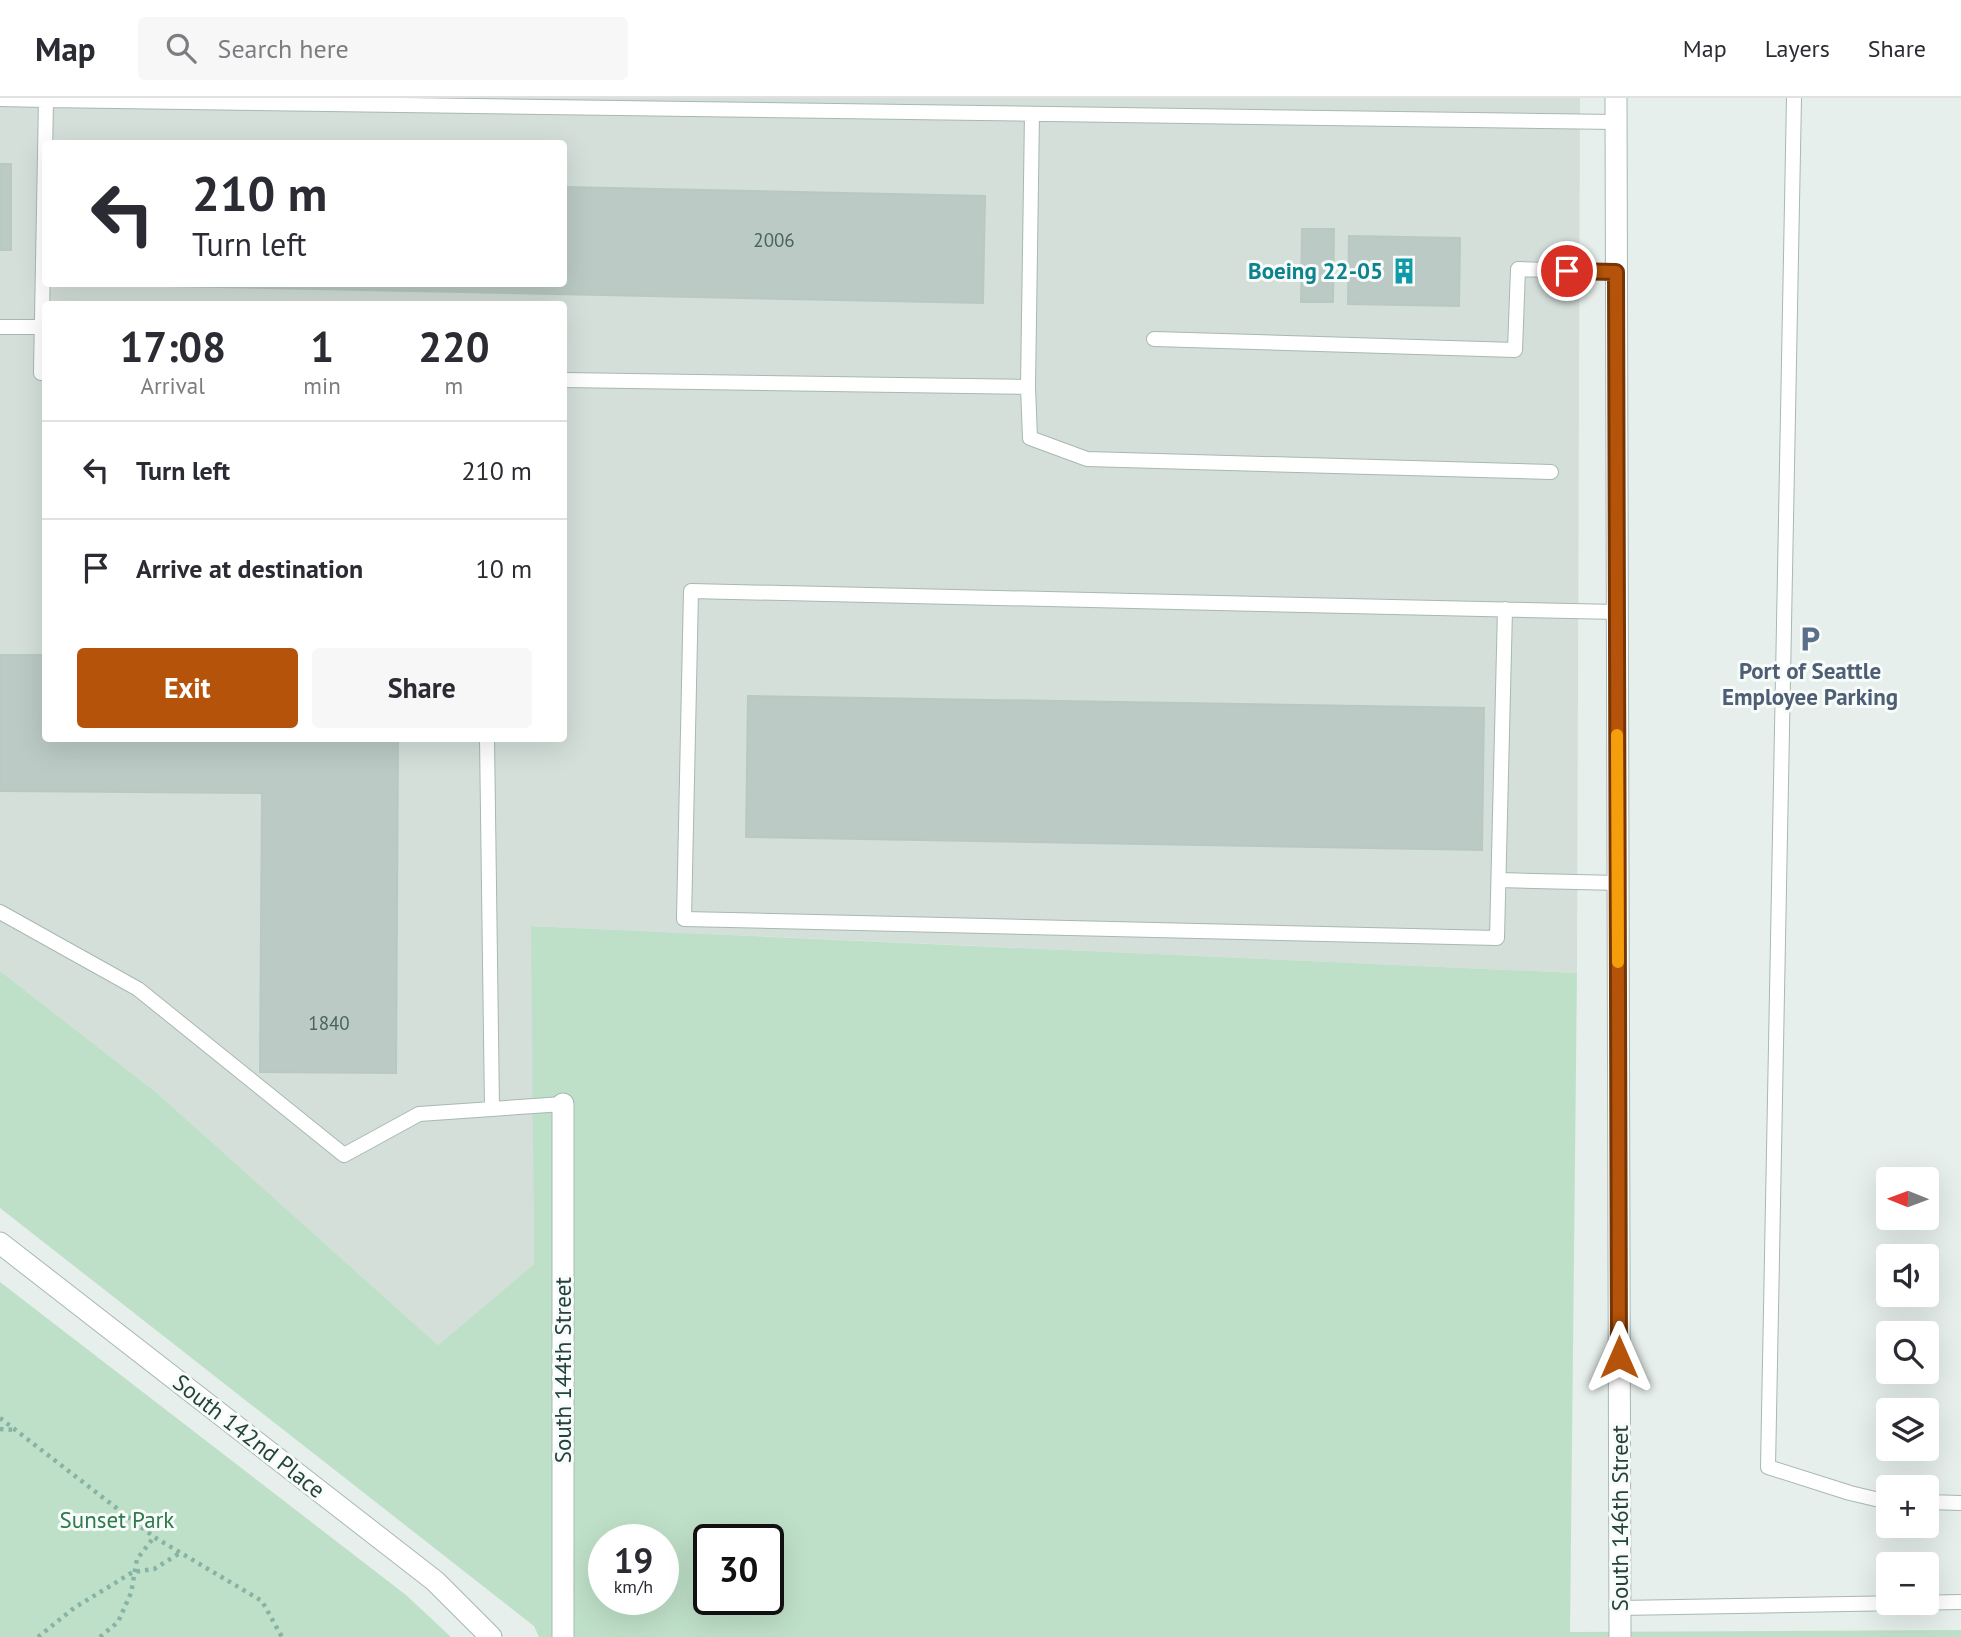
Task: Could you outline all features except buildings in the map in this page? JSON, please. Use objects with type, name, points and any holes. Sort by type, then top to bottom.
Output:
[{"type":"street","name":"South 146th Street","points":[[1616,98],[1620,1637]]},
{"type":"street","name":"South 144th Street","points":[[563,1104],[563,1637]]},
{"type":"street","name":"South 142nd Place","points":[[0,1243],[435,1581],[491,1637]]},
{"type":"lane","points":[[1794,98],[1768,1467],[1876,1499]]},
{"type":"lane","points":[[0,99],[1616,122]]},
{"type":"lane","points":[[45,140],[46,100]]},
{"type":"lane","points":[[1032,114],[1028,387],[1030,438],[1087,459],[1551,472]]},
{"type":"lane","points":[[1154,339],[1515,350],[1517,269],[1616,272]]},
{"type":"lane","points":[[0,327],[42,327],[42,373]]},
{"type":"lane","points":[[567,380],[1028,387]]},
{"type":"lane","points":[[1505,610],[1497,938],[684,919],[691,591],[1617,612]]},
{"type":"lane","points":[[486,742],[492,1109]]},
{"type":"lane","points":[[1499,880],[1618,883]]},
{"type":"lane","points":[[0,912],[138,989],[344,1154],[419,1114],[563,1104]]},
{"type":"lane","points":[[1939,1502],[1961,1503]]},
{"type":"lane","points":[[1620,1608],[1961,1602]]},
{"type":"path","points":[[0,1418],[153,1537],[262,1601],[282,1637]]},
{"type":"path","points":[[0,1429],[16,1430]]},
{"type":"path","points":[[100,1637],[118,1622],[131,1593],[137,1559],[153,1537]]},
{"type":"path","points":[[38,1637],[74,1608],[133,1572],[153,1569],[180,1553]]},
{"type":"shaded area","points":[[0,98],[1580,98],[1577,973],[532,926],[534,1264],[438,1345],[157,1093],[0,971]]},
{"type":"green space","points":[[531,926],[1577,973],[1570,1632],[1961,1630],[1961,1637],[539,1637],[534,1626],[0,1208],[0,971],[157,1093],[438,1345],[534,1264]]},
{"type":"green space","name":"Sunset Park","points":[[0,1282],[406,1595],[451,1637],[0,1637]]},
{"type":"slow traffic","points":[[1617,735],[1618,962]]},
{"type":"place","name":"Boeing 22-05","points":[[1404,271]]},
{"type":"place","name":"Port of Seattle Employee Parking","points":[[1810,639]]},
{"type":"route","points":[[1567,271],[1616,272],[1619,1357]]}]
